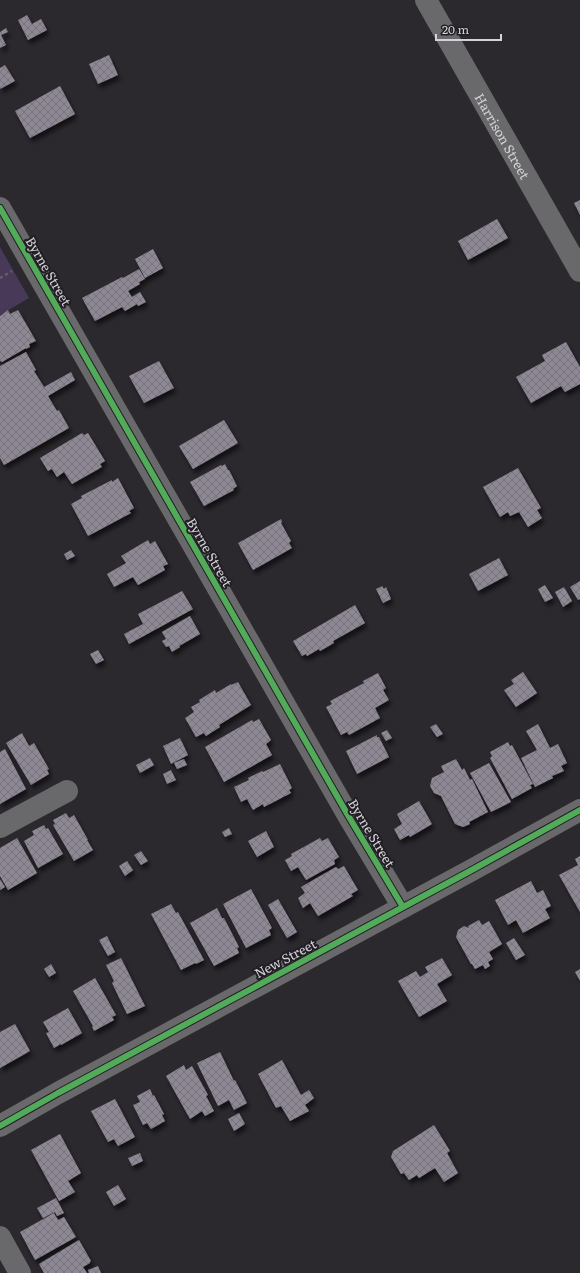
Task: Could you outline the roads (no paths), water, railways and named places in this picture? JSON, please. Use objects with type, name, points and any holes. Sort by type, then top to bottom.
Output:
[{"type":"street","name":"Harrison Street","points":[[426,0],[580,271]]},
{"type":"street","name":"Byrne Street","points":[[0,208],[349,817],[403,907]]},
{"type":"street","points":[[0,827],[67,790]]},
{"type":"street","name":"New Street","points":[[0,1126],[580,810]]},
{"type":"street","points":[[0,1237],[20,1273]]}]
